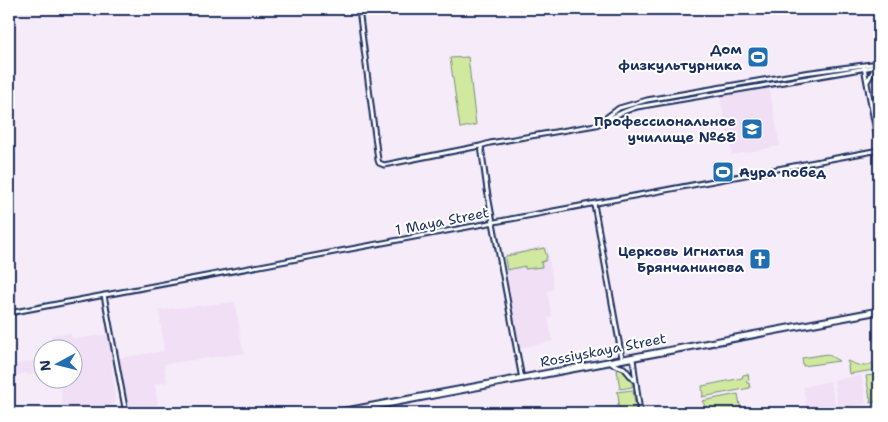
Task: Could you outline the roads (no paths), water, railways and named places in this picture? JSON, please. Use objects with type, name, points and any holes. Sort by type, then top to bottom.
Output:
[{"type":"street","points":[[359,9],[379,163],[381,165],[390,165],[490,143],[596,125],[636,105],[878,65]]},
{"type":"street","points":[[867,82],[878,65]]},
{"type":"street","points":[[864,66],[879,149]]},
{"type":"street","points":[[481,146],[522,378]]},
{"type":"street","name":"1 Maya Street","points":[[11,313],[879,149]]},
{"type":"street","points":[[594,204],[622,358]]},
{"type":"street","points":[[103,296],[126,413]]},
{"type":"street","name":"Rossiyskaya Street","points":[[330,413],[609,364],[879,311]]},
{"type":"street","name":"Rossiyskaya Street","points":[[344,413],[622,358],[632,358]]},
{"type":"street","points":[[632,358],[640,413]]},
{"type":"street","points":[[609,364],[624,368],[636,382]]},
{"type":"place","name":"Дом физкультурника","points":[[758,57]]},
{"type":"place","name":"Профессиональное училище №68","points":[[752,129]]},
{"type":"place","name":"Аура побед","points":[[723,172]]},
{"type":"place","name":"Церковь Игнатия Брянчанинова","points":[[760,259]]}]
